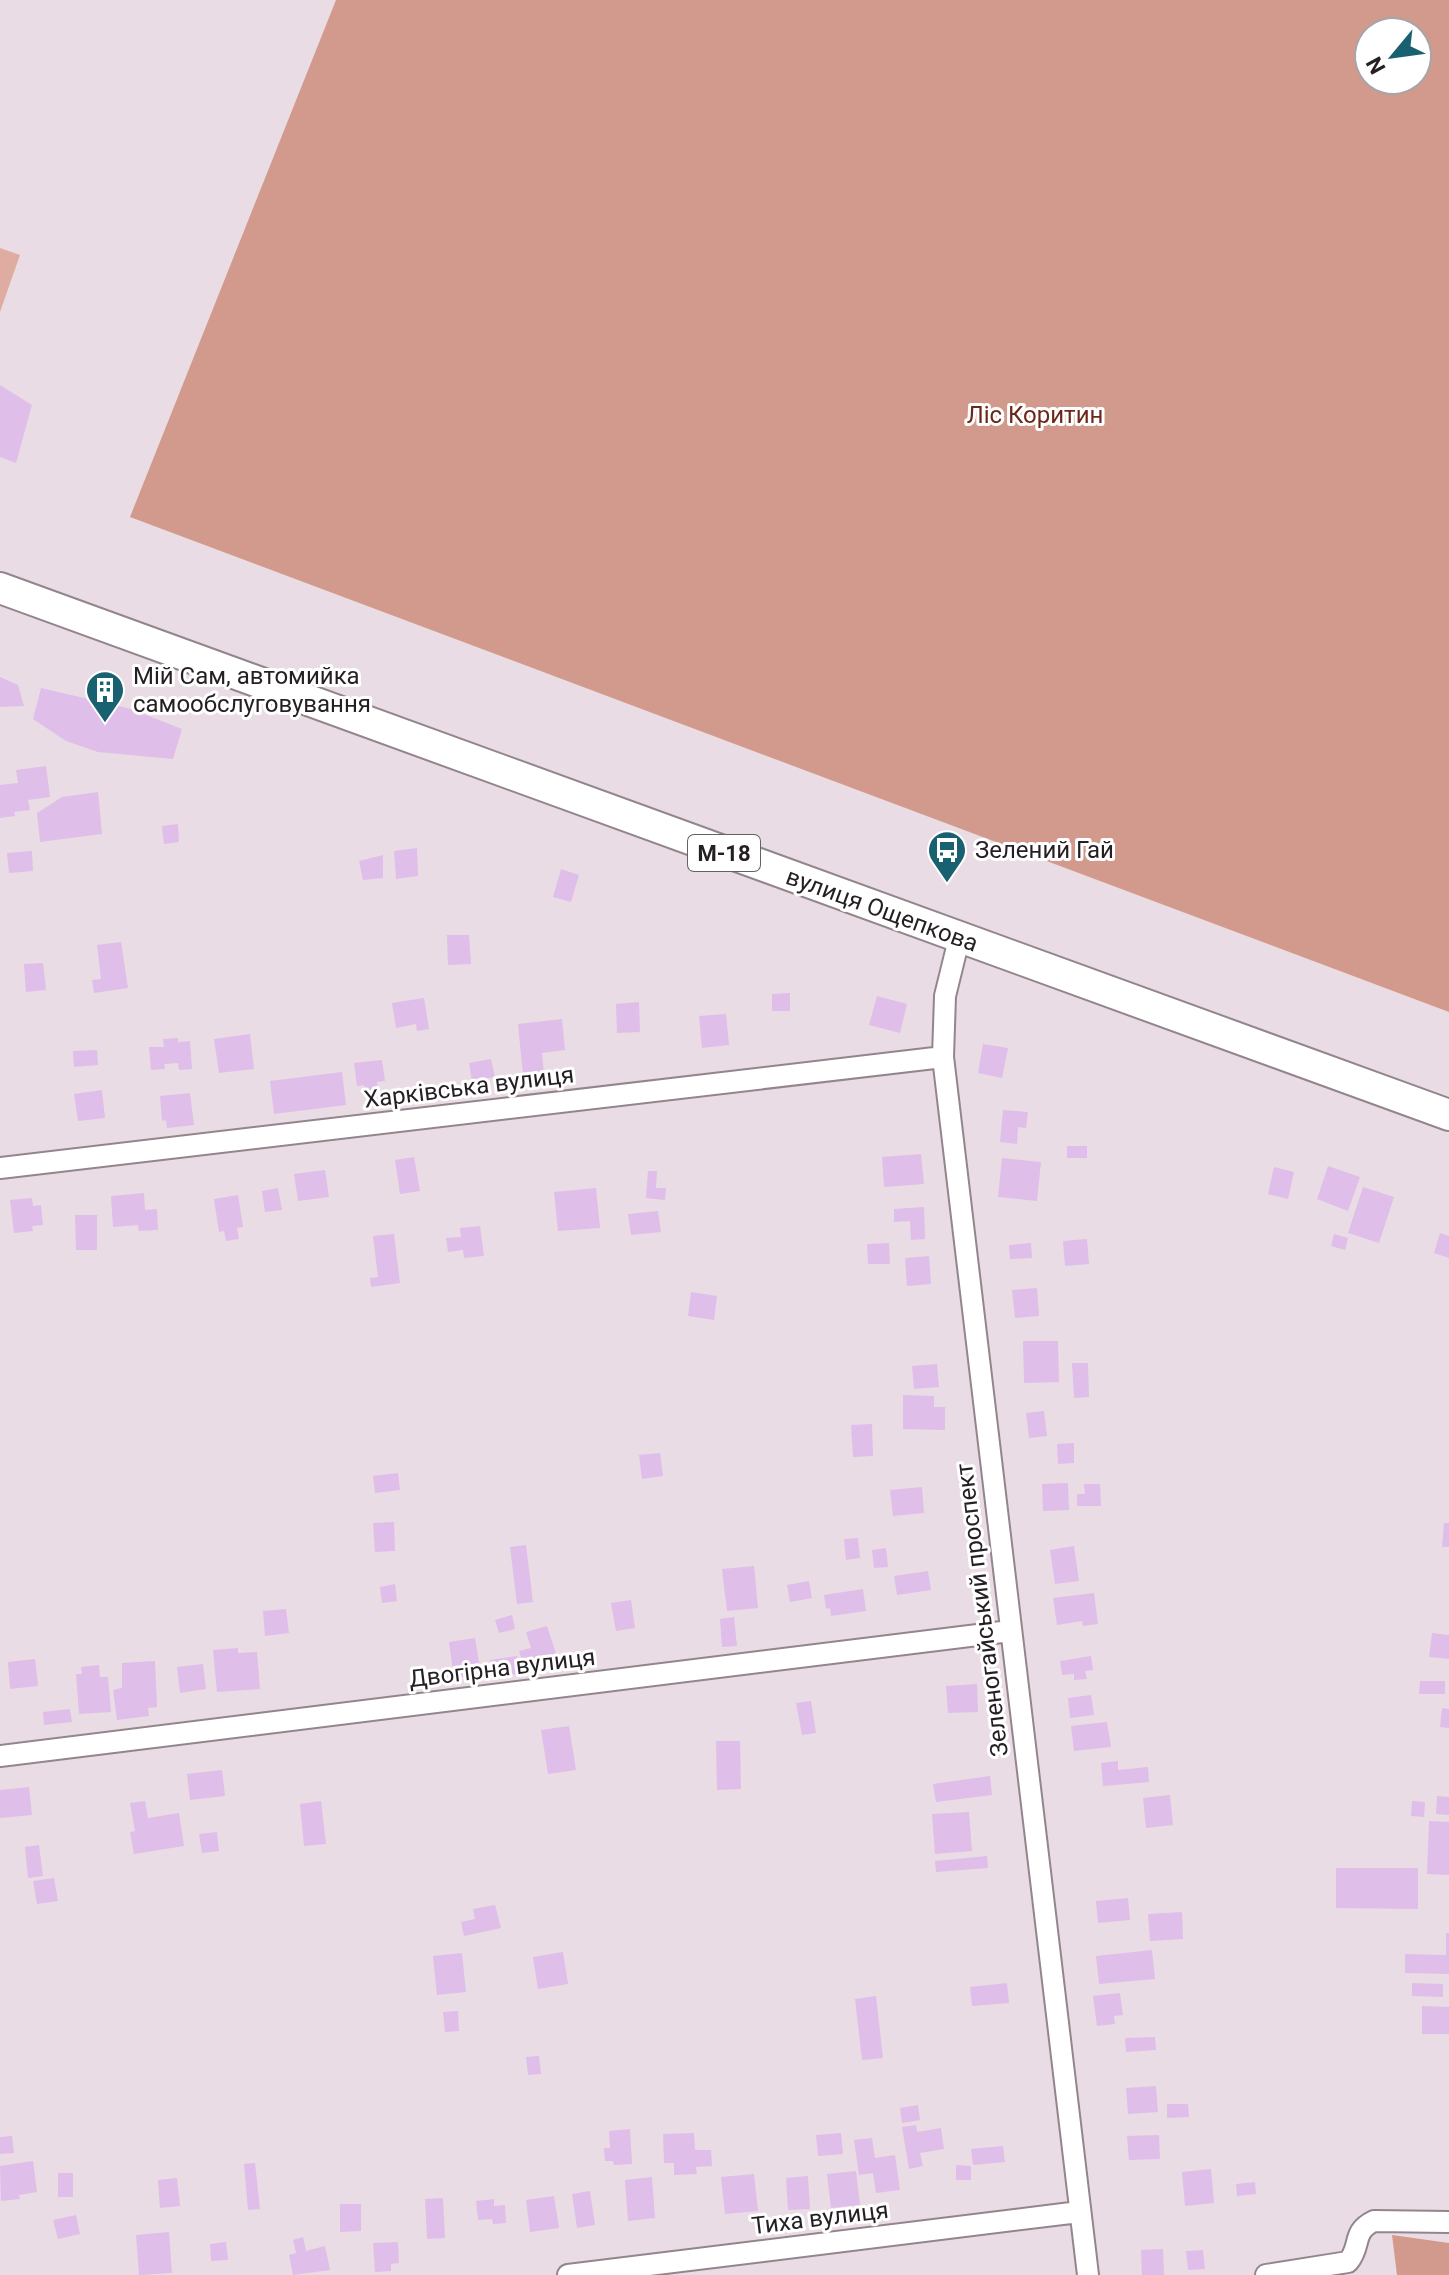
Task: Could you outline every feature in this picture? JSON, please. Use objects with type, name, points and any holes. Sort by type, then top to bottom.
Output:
[{"type":"highway","name":"вулиця Ощепкова","points":[[0,588],[1449,1115]]},
{"type":"street","name":"Зеленогайський проспект","points":[[959,939],[945,996],[943,1057],[1088,2275]]},
{"type":"street","name":"Харківська вулиця","points":[[0,1168],[943,1057]]},
{"type":"street","name":"Двогірна вулиця","points":[[0,1756],[1010,1631]]},
{"type":"street","name":"Тиха вулиця","points":[[568,2275],[1079,2212]]},
{"type":"street","points":[[1266,2275],[1348,2262],[1353,2257],[1357,2236],[1363,2227],[1374,2221],[1449,2222]]},
{"type":"shaded area","points":[[0,248],[20,255],[0,312]]},
{"type":"green space","name":"Ліс Коритин","points":[[336,0],[1449,0],[1449,1012],[130,517]]},
{"type":"green space","points":[[1392,2235],[1449,2243],[1449,2275],[1397,2275]]},
{"type":"building","points":[[0,385],[32,405],[16,463],[0,457]]},
{"type":"building","points":[[0,677],[18,685],[24,706],[0,707]]},
{"type":"building","name":"Мій Сам, автомийка самообслуговування","points":[[41,688],[131,709],[182,729],[173,759],[98,752],[66,741],[33,719]]},
{"type":"building","points":[[46,766],[50,797],[28,800],[30,810],[0,818],[0,785],[18,783],[16,770]]},
{"type":"building","points":[[98,792],[102,834],[40,842],[37,813],[62,797]]},
{"type":"building","points":[[178,824],[179,842],[164,844],[162,826]]},
{"type":"building","points":[[417,848],[418,876],[396,879],[394,851]]},
{"type":"building","points":[[32,851],[33,871],[9,873],[7,853]]},
{"type":"building","points":[[383,855],[383,878],[363,880],[359,861]]},
{"type":"building","points":[[561,869],[579,875],[571,902],[553,897]]},
{"type":"building","points":[[447,935],[469,935],[471,964],[448,965]]},
{"type":"building","points":[[121,942],[128,988],[94,993],[92,980],[101,979],[97,945]]},
{"type":"building","points":[[43,963],[46,990],[26,992],[24,964]]},
{"type":"building","points":[[790,993],[790,1011],[772,1011],[772,994]]},
{"type":"building","points":[[877,996],[907,1004],[900,1033],[869,1025]]},
{"type":"building","points":[[424,998],[429,1029],[417,1031],[416,1024],[396,1028],[392,1003]]},
{"type":"building","points":[[639,1002],[640,1032],[617,1033],[616,1004]]},
{"type":"building","points":[[726,1014],[729,1045],[702,1048],[699,1016]]},
{"type":"building","points":[[562,1019],[565,1050],[542,1053],[544,1073],[523,1075],[518,1024]]},
{"type":"building","points":[[250,1034],[254,1069],[219,1073],[214,1039]]},
{"type":"building","points":[[178,1038],[178,1042],[190,1041],[192,1069],[179,1070],[178,1063],[164,1064],[165,1069],[151,1070],[149,1047],[164,1047],[163,1039]]},
{"type":"building","points":[[983,1044],[1008,1048],[1002,1078],[978,1073]]},
{"type":"building","points":[[97,1050],[98,1065],[74,1067],[73,1051]]},
{"type":"building","points":[[491,1059],[495,1077],[472,1081],[469,1063]]},
{"type":"building","points":[[382,1060],[385,1081],[377,1082],[378,1091],[366,1093],[364,1085],[357,1086],[354,1063]]},
{"type":"building","points":[[342,1072],[346,1105],[274,1114],[270,1081]]},
{"type":"building","points":[[102,1090],[105,1118],[78,1121],[74,1094]]},
{"type":"building","points":[[190,1093],[194,1125],[167,1128],[166,1120],[162,1121],[160,1096]]},
{"type":"building","points":[[1003,1110],[1028,1112],[1026,1128],[1018,1127],[1017,1144],[1000,1142]]},
{"type":"building","points":[[1067,1146],[1087,1146],[1087,1158],[1067,1158]]},
{"type":"building","points":[[921,1154],[924,1184],[884,1187],[882,1157]]},
{"type":"building","points":[[414,1157],[420,1191],[400,1194],[395,1160]]},
{"type":"building","points":[[1002,1158],[1041,1162],[1037,1201],[998,1197]]},
{"type":"building","points":[[1328,1166],[1360,1177],[1348,1211],[1317,1199]]},
{"type":"building","points":[[1274,1167],[1294,1172],[1288,1199],[1268,1194]]},
{"type":"building","points":[[325,1170],[329,1197],[298,1201],[294,1174]]},
{"type":"building","points":[[648,1171],[657,1171],[656,1188],[666,1188],[665,1200],[646,1198]]},
{"type":"building","points":[[1363,1187],[1394,1197],[1379,1243],[1348,1233]]},
{"type":"building","points":[[278,1188],[282,1210],[265,1212],[262,1191]]},
{"type":"building","points":[[596,1188],[600,1228],[558,1231],[554,1192]]},
{"type":"building","points":[[144,1193],[145,1210],[157,1209],[158,1230],[139,1231],[138,1225],[113,1227],[111,1196]]},
{"type":"building","points":[[238,1195],[243,1227],[237,1228],[239,1239],[226,1241],[224,1231],[219,1232],[214,1199]]},
{"type":"building","points":[[32,1198],[33,1206],[41,1205],[43,1225],[32,1226],[33,1231],[14,1233],[10,1200]]},
{"type":"building","points":[[924,1207],[925,1239],[911,1240],[910,1221],[894,1222],[894,1209]]},
{"type":"building","points":[[658,1211],[661,1232],[631,1235],[628,1214]]},
{"type":"building","points":[[75,1215],[97,1215],[97,1250],[76,1250]]},
{"type":"building","points":[[480,1226],[484,1256],[464,1258],[463,1250],[448,1252],[446,1238],[461,1237],[460,1228]]},
{"type":"building","points":[[1440,1233],[1449,1236],[1449,1258],[1434,1253]]},
{"type":"building","points":[[394,1234],[400,1283],[371,1287],[370,1278],[378,1277],[373,1236]]},
{"type":"building","points":[[1334,1234],[1348,1238],[1345,1250],[1331,1246]]},
{"type":"building","points":[[1087,1239],[1089,1264],[1065,1266],[1063,1241]]},
{"type":"building","points":[[889,1243],[890,1264],[868,1264],[867,1244]]},
{"type":"building","points":[[1031,1243],[1032,1258],[1010,1259],[1009,1245]]},
{"type":"building","points":[[929,1256],[931,1284],[907,1286],[905,1258]]},
{"type":"building","points":[[1037,1288],[1039,1316],[1015,1318],[1012,1290]]},
{"type":"building","points":[[691,1292],[717,1296],[714,1320],[688,1316]]},
{"type":"building","points":[[1023,1341],[1058,1341],[1059,1382],[1024,1383]]},
{"type":"building","points":[[1072,1363],[1088,1363],[1089,1397],[1074,1398]]},
{"type":"building","points":[[937,1364],[939,1387],[914,1389],[912,1366]]},
{"type":"building","points":[[903,1395],[934,1396],[934,1407],[945,1407],[945,1430],[903,1429]]},
{"type":"building","points":[[1044,1411],[1047,1436],[1029,1438],[1026,1413]]},
{"type":"building","points":[[872,1424],[873,1456],[853,1457],[851,1425]]},
{"type":"building","points":[[1074,1443],[1074,1463],[1058,1464],[1057,1444]]},
{"type":"building","points":[[660,1453],[663,1476],[642,1479],[639,1455]]},
{"type":"building","points":[[398,1473],[400,1490],[375,1493],[373,1476]]},
{"type":"building","points":[[1068,1483],[1069,1510],[1043,1511],[1042,1484]]},
{"type":"building","points":[[1084,1484],[1100,1484],[1101,1506],[1077,1506],[1077,1494],[1085,1494]]},
{"type":"building","points":[[922,1487],[924,1513],[893,1516],[890,1490]]},
{"type":"building","points":[[394,1522],[395,1551],[375,1552],[373,1523]]},
{"type":"building","points":[[1444,1523],[1449,1523],[1449,1547],[1442,1547]]},
{"type":"building","points":[[858,1538],[860,1558],[846,1560],[844,1539]]},
{"type":"building","points":[[526,1545],[533,1602],[517,1604],[510,1547]]},
{"type":"building","points":[[1074,1546],[1079,1581],[1055,1584],[1050,1550]]},
{"type":"building","points":[[886,1548],[888,1567],[874,1568],[872,1550]]},
{"type":"building","points":[[754,1566],[758,1608],[727,1611],[722,1569]]},
{"type":"building","points":[[928,1571],[931,1590],[897,1595],[894,1576]]},
{"type":"building","points":[[809,1581],[812,1598],[790,1602],[787,1585]]},
{"type":"building","points":[[395,1584],[397,1601],[382,1603],[380,1587]]},
{"type":"building","points":[[863,1589],[866,1611],[831,1616],[830,1608],[826,1609],[824,1595]]},
{"type":"building","points":[[1094,1593],[1098,1624],[1083,1626],[1082,1621],[1057,1625],[1053,1598]]},
{"type":"building","points":[[631,1600],[635,1628],[616,1631],[611,1603]]},
{"type":"building","points":[[286,1609],[289,1633],[265,1636],[263,1611]]},
{"type":"building","points":[[512,1615],[515,1629],[499,1633],[495,1620]]},
{"type":"building","points":[[734,1617],[737,1646],[722,1647],[720,1619]]},
{"type":"building","points":[[547,1626],[558,1660],[525,1670],[519,1651],[531,1648],[526,1632]]},
{"type":"building","points":[[1432,1633],[1449,1635],[1449,1659],[1429,1657]]},
{"type":"building","points":[[475,1638],[481,1674],[454,1678],[449,1642]]},
{"type":"building","points":[[238,1648],[238,1653],[257,1652],[260,1689],[217,1692],[213,1650]]},
{"type":"building","points":[[517,1656],[519,1674],[493,1678],[490,1660]]},
{"type":"building","points":[[1091,1656],[1093,1670],[1085,1671],[1087,1679],[1074,1680],[1074,1674],[1062,1675],[1060,1661]]},
{"type":"building","points":[[35,1659],[38,1686],[10,1689],[8,1662]]},
{"type":"building","points":[[155,1661],[157,1707],[148,1708],[149,1716],[117,1720],[113,1690],[122,1688],[122,1663]]},
{"type":"building","points":[[203,1664],[206,1689],[180,1693],[177,1667]]},
{"type":"building","points":[[99,1665],[100,1677],[108,1677],[111,1712],[79,1714],[76,1674],[82,1674],[81,1667]]},
{"type":"building","points":[[1420,1681],[1445,1681],[1445,1694],[1419,1694]]},
{"type":"building","points":[[977,1684],[978,1712],[948,1713],[946,1686]]},
{"type":"building","points":[[1091,1695],[1094,1715],[1070,1718],[1068,1698]]},
{"type":"building","points":[[811,1701],[816,1733],[802,1735],[796,1703]]},
{"type":"building","points":[[1442,1708],[1449,1709],[1449,1728],[1440,1727]]},
{"type":"building","points":[[70,1709],[72,1722],[44,1725],[43,1712]]},
{"type":"building","points":[[1107,1722],[1111,1747],[1074,1751],[1071,1726]]},
{"type":"building","points":[[569,1726],[576,1770],[548,1774],[541,1730]]},
{"type":"building","points":[[716,1741],[740,1741],[741,1789],[717,1790]]},
{"type":"building","points":[[1118,1761],[1118,1770],[1148,1767],[1149,1782],[1103,1786],[1101,1763]]},
{"type":"building","points":[[222,1770],[225,1796],[190,1800],[187,1774]]},
{"type":"building","points":[[990,1776],[992,1795],[936,1802],[933,1784]]},
{"type":"building","points":[[29,1787],[32,1815],[0,1818],[0,1790]]},
{"type":"building","points":[[1170,1795],[1173,1825],[1146,1828],[1143,1798]]},
{"type":"building","points":[[1437,1796],[1449,1797],[1449,1815],[1436,1814]]},
{"type":"building","points":[[145,1801],[148,1818],[179,1813],[184,1846],[134,1854],[130,1832],[135,1831],[130,1803]]},
{"type":"building","points":[[321,1801],[326,1844],[304,1846],[300,1804]]},
{"type":"building","points":[[1412,1801],[1425,1802],[1424,1817],[1411,1816]]},
{"type":"building","points":[[969,1812],[972,1851],[935,1854],[932,1814]]},
{"type":"building","points":[[1429,1821],[1449,1822],[1449,1875],[1427,1874]]},
{"type":"building","points":[[217,1832],[219,1851],[202,1853],[199,1834]]},
{"type":"building","points":[[39,1845],[43,1876],[28,1878],[25,1847]]},
{"type":"building","points":[[987,1856],[988,1868],[936,1872],[935,1861]]},
{"type":"building","points":[[1336,1868],[1418,1868],[1418,1909],[1336,1908]]},
{"type":"building","points":[[54,1878],[58,1901],[37,1904],[33,1881]]},
{"type":"building","points":[[1128,1898],[1130,1920],[1098,1923],[1096,1901]]},
{"type":"building","points":[[495,1905],[501,1928],[464,1936],[461,1922],[475,1919],[473,1909]]},
{"type":"building","points":[[1182,1912],[1183,1939],[1150,1941],[1148,1914]]},
{"type":"building","points":[[1446,1933],[1449,1933],[1449,1974],[1405,1973],[1405,1954],[1446,1955]]},
{"type":"building","points":[[1152,1950],[1155,1979],[1099,1984],[1096,1956]]},
{"type":"building","points":[[563,1952],[568,1984],[538,1989],[533,1957]]},
{"type":"building","points":[[462,1953],[466,1992],[437,1995],[433,1956]]},
{"type":"building","points":[[1007,1983],[1009,2003],[972,2006],[970,1987]]},
{"type":"building","points":[[1412,1983],[1443,1984],[1443,1997],[1412,1996]]},
{"type":"building","points":[[1120,1993],[1123,2015],[1114,2016],[1115,2024],[1097,2026],[1093,1996]]},
{"type":"building","points":[[876,1996],[883,2058],[862,2060],[855,1999]]},
{"type":"building","points":[[1422,2006],[1449,2007],[1449,2034],[1422,2034]]},
{"type":"building","points":[[458,2011],[459,2031],[445,2032],[443,2012]]},
{"type":"building","points":[[1155,2037],[1156,2050],[1126,2052],[1125,2038]]},
{"type":"building","points":[[539,2056],[541,2074],[528,2075],[526,2057]]},
{"type":"building","points":[[1156,2086],[1158,2112],[1128,2114],[1126,2088]]},
{"type":"building","points":[[1167,2104],[1188,2104],[1189,2117],[1167,2118]]},
{"type":"building","points":[[918,2105],[920,2120],[902,2123],[900,2108]]},
{"type":"building","points":[[916,2125],[917,2132],[941,2128],[944,2149],[920,2153],[923,2166],[909,2169],[902,2127]]},
{"type":"building","points":[[630,2129],[632,2164],[614,2165],[613,2161],[605,2161],[604,2148],[610,2148],[609,2131]]},
{"type":"building","points":[[694,2133],[695,2150],[711,2150],[712,2166],[696,2167],[697,2174],[674,2175],[674,2163],[664,2163],[663,2134]]},
{"type":"building","points":[[841,2133],[843,2154],[818,2156],[816,2135]]},
{"type":"building","points":[[1159,2135],[1160,2159],[1129,2160],[1127,2136]]},
{"type":"building","points":[[12,2136],[14,2153],[0,2154],[0,2137]]},
{"type":"building","points":[[872,2138],[875,2158],[895,2155],[900,2190],[876,2193],[873,2173],[859,2175],[854,2140]]},
{"type":"building","points":[[1003,2146],[1005,2162],[973,2165],[971,2149]]},
{"type":"building","points":[[33,2161],[37,2192],[19,2195],[20,2199],[1,2201],[0,2166]]},
{"type":"building","points":[[255,2163],[260,2209],[248,2210],[244,2164]]},
{"type":"building","points":[[956,2165],[971,2166],[971,2180],[956,2180]]},
{"type":"building","points":[[1211,2169],[1214,2203],[1185,2206],[1182,2172]]},
{"type":"building","points":[[856,2171],[860,2205],[831,2208],[827,2174]]},
{"type":"building","points":[[58,2173],[73,2173],[73,2197],[58,2197]]},
{"type":"building","points":[[754,2174],[758,2211],[725,2214],[721,2177]]},
{"type":"building","points":[[808,2176],[810,2209],[788,2210],[786,2178]]},
{"type":"building","points":[[652,2177],[655,2218],[628,2221],[625,2180]]},
{"type":"building","points":[[177,2178],[180,2206],[160,2208],[158,2180]]},
{"type":"building","points":[[1255,2182],[1256,2194],[1237,2196],[1236,2184]]},
{"type":"building","points":[[590,2191],[595,2225],[577,2228],[572,2194]]},
{"type":"building","points":[[554,2196],[559,2228],[530,2232],[526,2200]]},
{"type":"building","points":[[443,2198],[445,2238],[427,2239],[425,2199]]},
{"type":"building","points":[[494,2199],[494,2206],[505,2205],[506,2223],[493,2224],[492,2219],[478,2220],[476,2201]]},
{"type":"building","points":[[340,2204],[361,2204],[361,2231],[340,2232]]},
{"type":"building","points":[[76,2215],[80,2234],[58,2239],[53,2220]]},
{"type":"building","points":[[169,2232],[172,2273],[139,2275],[136,2235]]},
{"type":"building","points":[[303,2237],[306,2251],[325,2246],[330,2270],[293,2275],[289,2255],[296,2253],[293,2240]]},
{"type":"building","points":[[226,2242],[228,2260],[211,2261],[210,2244]]},
{"type":"building","points":[[398,2242],[399,2263],[391,2264],[391,2271],[375,2272],[373,2243]]},
{"type":"building","points":[[1163,2249],[1164,2275],[1142,2275],[1141,2250]]},
{"type":"building","points":[[1203,2250],[1205,2269],[1188,2270],[1186,2251]]},
{"type":"place","name":"Мій Сам, автомийка самообслуговування","points":[[105,724]]},
{"type":"place","name":"Зелений Гай","points":[[947,884]]}]
